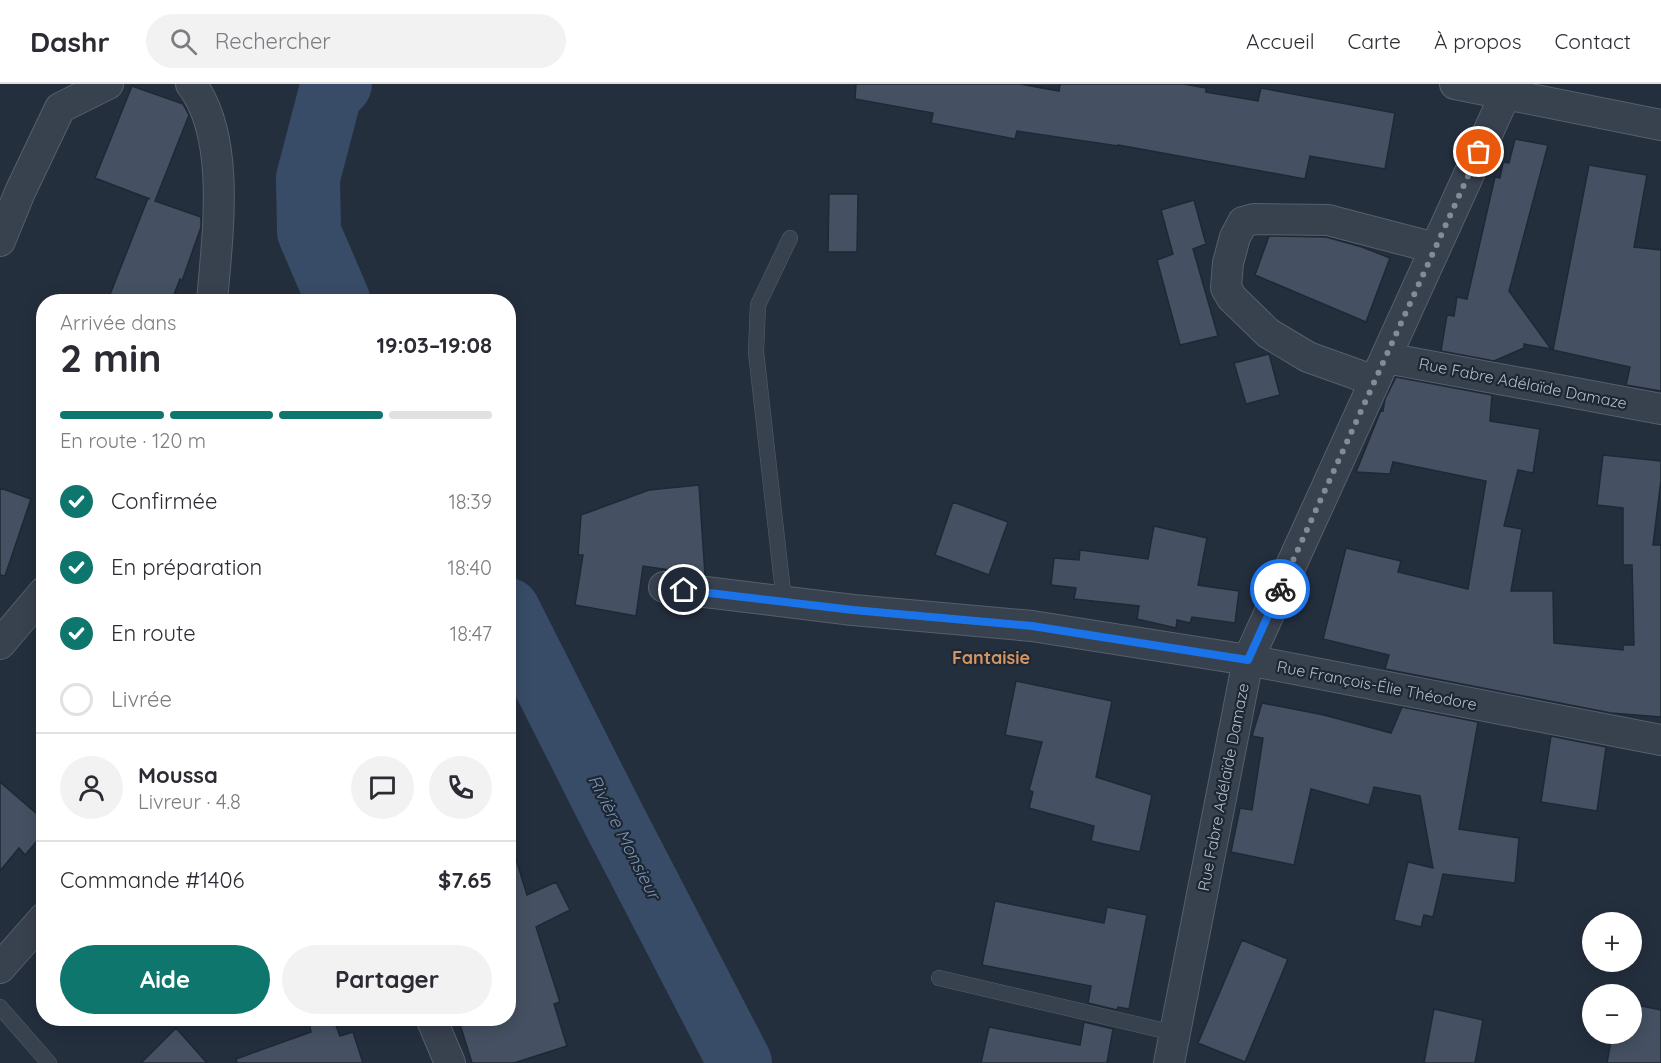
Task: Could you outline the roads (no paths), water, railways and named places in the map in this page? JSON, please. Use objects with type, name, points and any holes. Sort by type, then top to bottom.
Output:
[{"type":"street","points":[[0,241],[20,192],[60,108],[108,84]]},
{"type":"street","points":[[191,84],[211,122],[220,194],[213,294]]},
{"type":"street","points":[[1455,84],[1661,125]]},
{"type":"street","name":"Rue Fabre Adélaïde Damaze","points":[[1169,1063],[1248,660],[1505,94]]},
{"type":"street","points":[[1380,369],[1308,357],[1268,333],[1232,298],[1226,288],[1228,263],[1238,230],[1243,222],[1254,219],[1328,220],[1435,248]]},
{"type":"street","name":"Rue Fabre Adélaïde Damaze","points":[[1380,369],[1661,409]]},
{"type":"street","name":"Rue François-Élie Théodore","points":[[664,587],[784,602],[1032,626],[1248,660],[1661,740]]},
{"type":"street","points":[[0,644],[36,601]]},
{"type":"street","points":[[0,968],[36,927]]},
{"type":"street","points":[[434,1026],[450,1063]]},
{"type":"lane","points":[[784,602],[756,352],[758,305],[790,238]]},
{"type":"lane","points":[[939,978],[1174,1034]]},
{"type":"lane","points":[[0,1007],[50,1063]]},
{"type":"waterway","name":"Rivière Monsieur","points":[[336,294],[309,232],[308,178],[330,94],[340,84]]},
{"type":"waterway","name":"Rivière Monsieur","points":[[516,626],[740,1063]]},
{"type":"district","name":"Fantaisie","points":[[991,658]]}]
